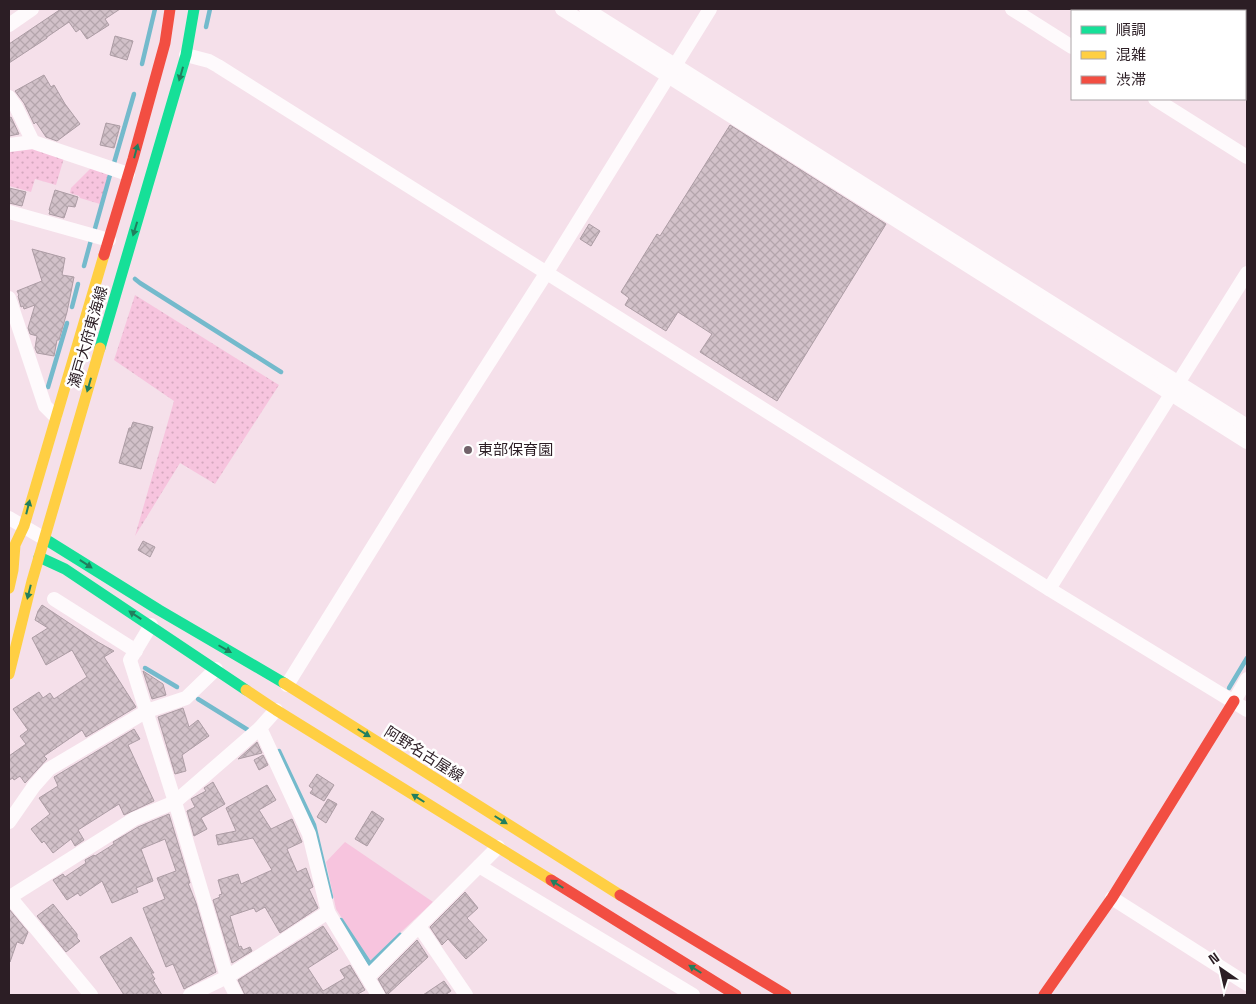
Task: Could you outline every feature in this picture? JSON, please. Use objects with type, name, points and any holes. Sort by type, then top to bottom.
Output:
[{"type":"main road","name":"瀬戸大府東海線","points":[[9,588],[13,570],[12,543],[24,526],[55,416],[109,240],[165,44],[170,9]]},
{"type":"main road","name":"瀬戸大府東海線","points":[[9,674],[39,557],[186,56],[194,9]]},
{"type":"main road","name":"阿野名古屋線","points":[[45,539],[159,610],[286,685],[619,895],[786,995]]},
{"type":"main road","points":[[39,557],[65,569],[276,710],[736,995]]},
{"type":"main road","points":[[1044,995],[1112,898],[1234,701]]},
{"type":"street","points":[[9,25],[32,9]]},
{"type":"street","points":[[562,9],[671,70],[1174,388],[1247,442]]},
{"type":"street","points":[[586,9],[671,70]]},
{"type":"street","points":[[286,685],[547,272],[710,9]]},
{"type":"street","points":[[1012,9],[1071,46]]},
{"type":"street","points":[[186,56],[209,61],[218,66],[1049,589],[1247,710]]},
{"type":"street","points":[[9,97],[33,142]]},
{"type":"street","points":[[1157,100],[1247,157]]},
{"type":"street","points":[[9,145],[33,142],[128,174]]},
{"type":"street","points":[[9,212],[109,240]]},
{"type":"street","points":[[1049,589],[1247,273]]},
{"type":"street","points":[[9,298],[45,406],[55,416]]},
{"type":"street","points":[[1174,388],[1247,426]]},
{"type":"street","points":[[9,518],[45,539]]},
{"type":"street","points":[[12,543],[39,557]]},
{"type":"street","points":[[54,599],[136,651]]},
{"type":"street","points":[[151,625],[130,660],[227,977],[236,995]]},
{"type":"street","points":[[9,822],[34,786],[49,769],[147,711],[186,698],[216,669]]},
{"type":"street","points":[[1234,701],[1247,679]]},
{"type":"street","points":[[85,993],[9,897],[134,819],[175,802],[260,728],[276,710]]},
{"type":"street","points":[[260,728],[309,834],[328,912],[368,977],[375,994]]},
{"type":"street","points":[[368,977],[498,847]]},
{"type":"street","points":[[479,866],[693,995]]},
{"type":"street","points":[[1112,898],[1247,984]]},
{"type":"street","points":[[190,995],[227,977],[328,912]]},
{"type":"street","points":[[419,926],[466,995]]},
{"type":"shaded area","points":[[34,148],[64,158],[56,185],[35,179],[31,192],[9,186],[9,150]]},
{"type":"shaded area","points":[[91,168],[109,174],[100,204],[70,193],[71,188]]},
{"type":"shaded area","points":[[135,295],[279,385],[215,484],[180,463],[135,536],[174,401],[114,360]]},
{"type":"shaded area","points":[[345,842],[433,902],[370,961],[336,909],[326,862]]},
{"type":"building","points":[[61,9],[120,9],[105,19],[109,25],[87,39],[80,29],[76,32],[69,22],[9,63],[9,44]]},
{"type":"building","points":[[115,36],[133,41],[127,60],[110,55]]},
{"type":"building","points":[[44,75],[51,87],[54,85],[80,124],[57,141],[46,137],[36,122],[34,124],[24,103],[15,91]]},
{"type":"building","points":[[11,117],[19,134],[9,136],[9,118]]},
{"type":"building","points":[[106,123],[120,126],[114,148],[100,145]]},
{"type":"building","points":[[730,125],[886,224],[777,401],[700,352],[712,334],[678,312],[666,331],[625,305],[629,298],[621,292],[657,234],[660,236]]},
{"type":"building","points":[[9,188],[26,192],[22,206],[9,203]]},
{"type":"building","points":[[55,190],[78,197],[75,207],[68,206],[64,218],[49,214]]},
{"type":"building","points":[[589,224],[600,231],[591,246],[580,239]]},
{"type":"building","points":[[32,249],[65,258],[62,275],[74,277],[67,312],[59,340],[57,340],[54,356],[37,353],[35,348],[37,336],[30,334],[28,328],[35,305],[24,309],[23,306],[21,307],[18,296],[17,291],[42,281]]},
{"type":"building","points":[[133,422],[153,427],[141,469],[119,463],[129,428],[131,428]]},
{"type":"building","points":[[143,541],[155,547],[150,557],[138,550]]},
{"type":"building","points":[[42,605],[114,651],[104,657],[136,707],[86,737],[82,730],[44,756],[47,759],[25,783],[20,776],[14,780],[13,778],[9,780],[9,756],[26,744],[20,736],[28,730],[13,709],[39,692],[43,698],[50,693],[54,699],[87,677],[72,650],[46,665],[32,638],[48,628],[35,620]]},
{"type":"building","points":[[143,671],[163,684],[166,695],[152,699]]},
{"type":"building","points":[[183,708],[189,727],[198,720],[209,736],[182,755],[186,771],[175,774],[158,717]]},
{"type":"building","points":[[134,729],[140,739],[128,745],[154,801],[124,815],[119,804],[78,830],[84,840],[75,846],[71,839],[53,853],[31,829],[50,814],[39,798],[58,786],[54,777]]},
{"type":"building","points":[[257,742],[262,753],[238,759]]},
{"type":"building","points":[[263,755],[268,765],[259,770],[254,760]]},
{"type":"building","points":[[317,774],[334,785],[324,801],[310,793],[313,789],[309,786]]},
{"type":"building","points":[[213,782],[225,804],[201,818],[207,829],[194,836],[187,811],[195,807],[191,799],[206,791],[204,788]]},
{"type":"building","points":[[267,785],[276,800],[259,810],[271,829],[292,819],[302,842],[287,849],[297,872],[306,868],[313,887],[309,889],[318,908],[280,933],[265,907],[256,912],[254,908],[230,916],[239,947],[241,946],[243,950],[250,947],[252,951],[232,963],[213,900],[222,894],[218,880],[238,874],[241,884],[272,870],[253,838],[218,845],[216,835],[236,831],[226,808]]},
{"type":"building","points":[[328,799],[337,804],[326,823],[317,817]]},
{"type":"building","points":[[372,811],[384,819],[367,846],[355,839]]},
{"type":"building","points":[[169,814],[216,972],[184,989],[173,964],[166,967],[143,908],[165,899],[157,878],[176,871],[165,839],[141,849],[153,881],[136,888],[138,892],[112,903],[102,881],[80,896],[78,893],[67,900],[53,880],[63,874],[65,877],[86,863],[85,860],[95,856],[114,844],[113,842],[138,827]]},
{"type":"building","points":[[465,892],[478,908],[467,918],[487,940],[466,959],[448,939],[442,945],[430,927]]},
{"type":"building","points":[[53,904],[77,934],[77,938],[80,941],[66,952],[37,916]]},
{"type":"building","points":[[9,909],[28,932],[23,944],[17,942],[10,962]]},
{"type":"building","points":[[323,926],[338,949],[308,968],[323,991],[345,978],[340,970],[350,965],[365,990],[356,995],[245,995],[238,980]]},
{"type":"building","points":[[131,937],[154,973],[151,973],[155,979],[153,980],[162,995],[124,995],[100,957]]},
{"type":"building","points":[[417,940],[428,957],[387,995],[378,979]]},
{"type":"building","points":[[444,981],[451,991],[445,995],[423,995]]},
{"type":"waterway","points":[[142,64],[155,9]]},
{"type":"waterway","points":[[206,27],[210,9]]},
{"type":"waterway","points":[[114,163],[134,94]]},
{"type":"waterway","points":[[94,232],[110,175]]},
{"type":"waterway","points":[[84,266],[91,240]]},
{"type":"waterway","points":[[135,279],[281,372]]},
{"type":"waterway","points":[[72,307],[78,284]]},
{"type":"waterway","points":[[48,387],[67,323]]},
{"type":"waterway","points":[[1229,688],[1247,658]]},
{"type":"waterway","points":[[145,668],[177,687]]},
{"type":"waterway","points":[[198,699],[248,730]]},
{"type":"waterway","points":[[279,751],[314,825],[331,897]]},
{"type":"waterway","points":[[341,920],[370,964],[400,935]]},
{"type":"traffic: fast","points":[[100,348],[186,55],[194,9]]},
{"type":"traffic: fast","points":[[45,539],[159,610],[284,683]]},
{"type":"traffic: fast","points":[[39,557],[65,569],[246,690]]},
{"type":"traffic: slow","points":[[9,588],[15,545],[24,526],[104,255]]},
{"type":"traffic: slow","points":[[9,674],[32,581],[100,348]]},
{"type":"traffic: slow","points":[[284,683],[620,895]]},
{"type":"traffic: slow","points":[[246,690],[551,880]]},
{"type":"traffic: jam","points":[[104,255],[165,43],[170,9]]},
{"type":"traffic: jam","points":[[1044,995],[1112,898],[1234,701]]},
{"type":"traffic: jam","points":[[551,880],[736,995]]},
{"type":"traffic: jam","points":[[620,895],[786,995]]},
{"type":"place","name":"東部保育園","points":[[468,450]]}]
